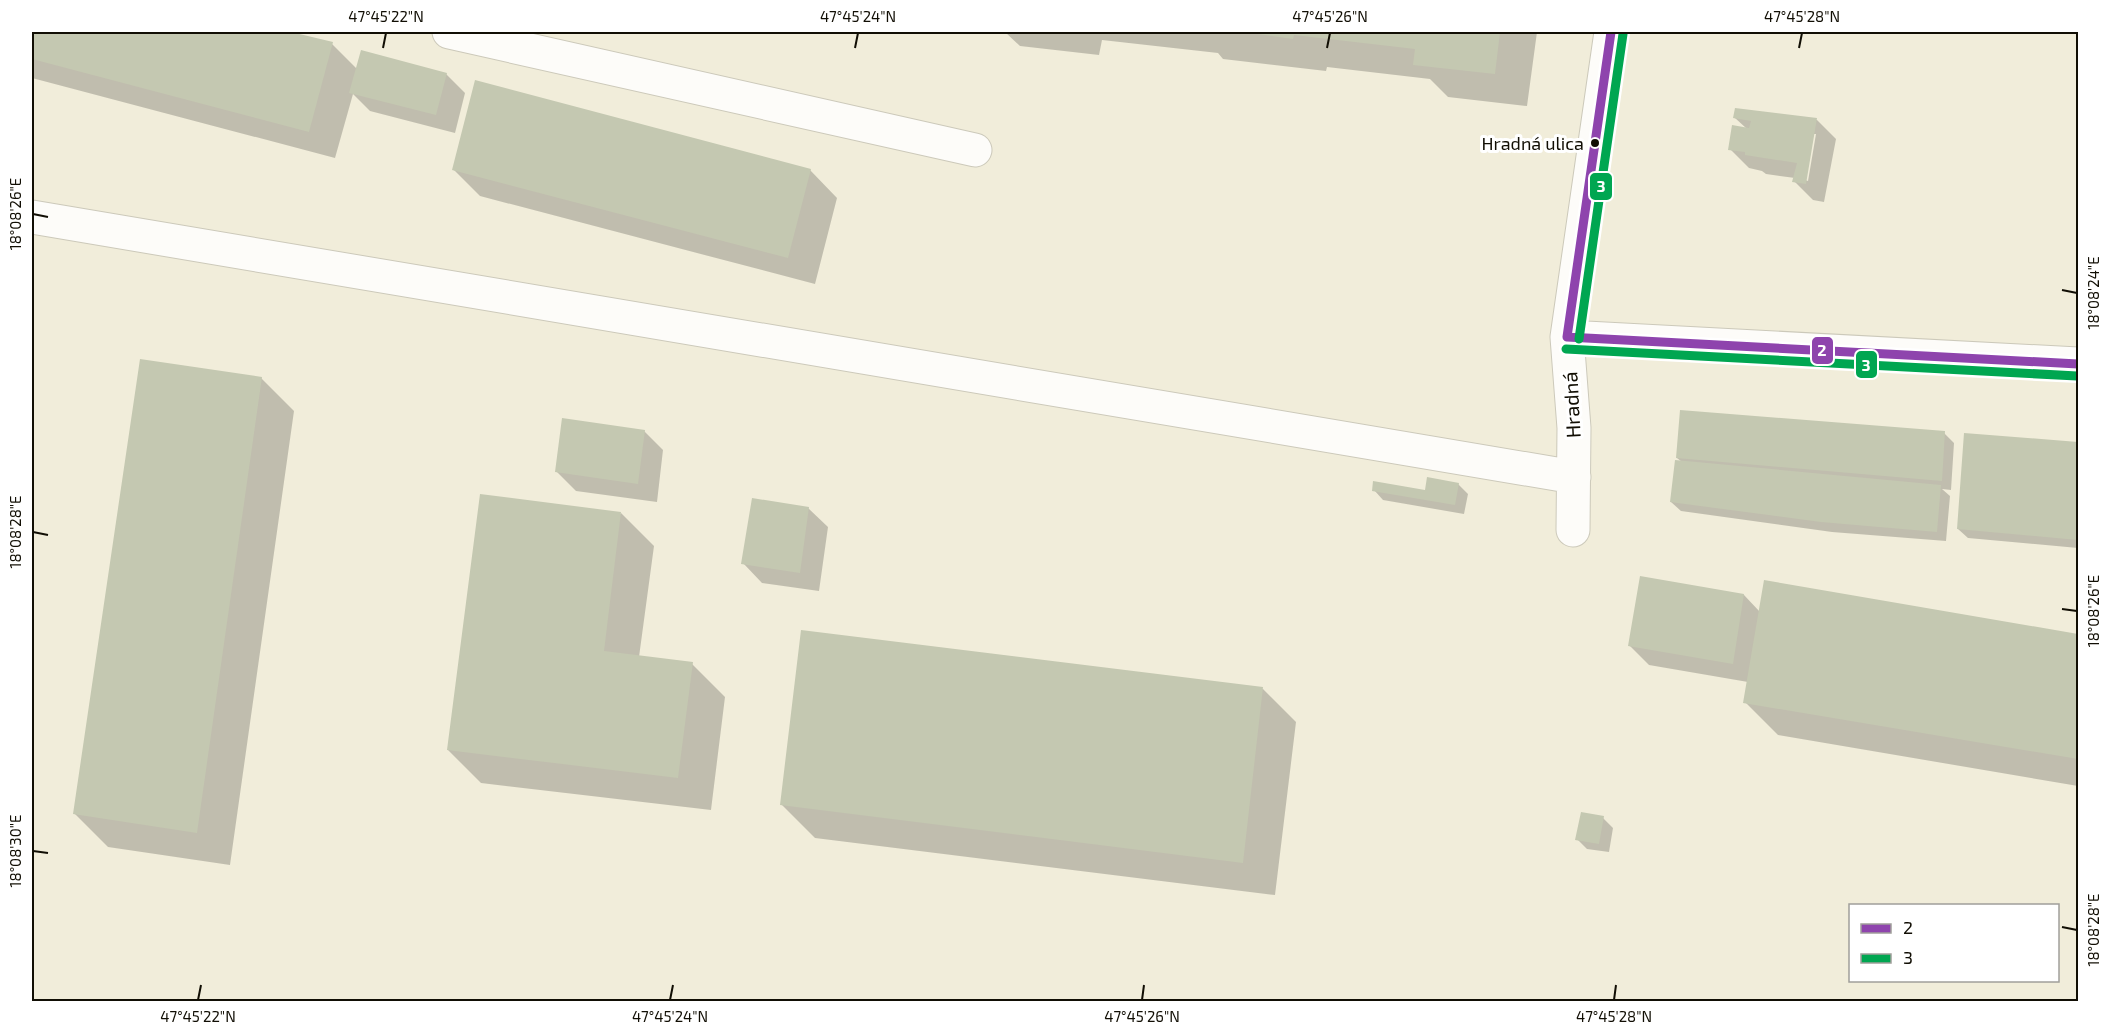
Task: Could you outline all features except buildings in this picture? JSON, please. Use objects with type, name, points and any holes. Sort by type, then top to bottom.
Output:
[{"type":"street","points":[[455,32],[975,150]]},
{"type":"street","name":"Hradná","points":[[1573,530],[1574,428],[1567,337],[1611,32]]},
{"type":"street","points":[[32,218],[1574,477]]},
{"type":"street","points":[[1567,337],[2079,364]]},
{"type":"transit line","name":"2","points":[[1567,337],[1611,32]]},
{"type":"transit line","name":"3","points":[[1579,339],[1623,34]]},
{"type":"transit line","name":"2","points":[[1567,337],[2078,364]]},
{"type":"transit line","name":"3","points":[[1566,349],[2077,376]]},
{"type":"place","name":"Hradná ulica","points":[[1595,143]]}]
